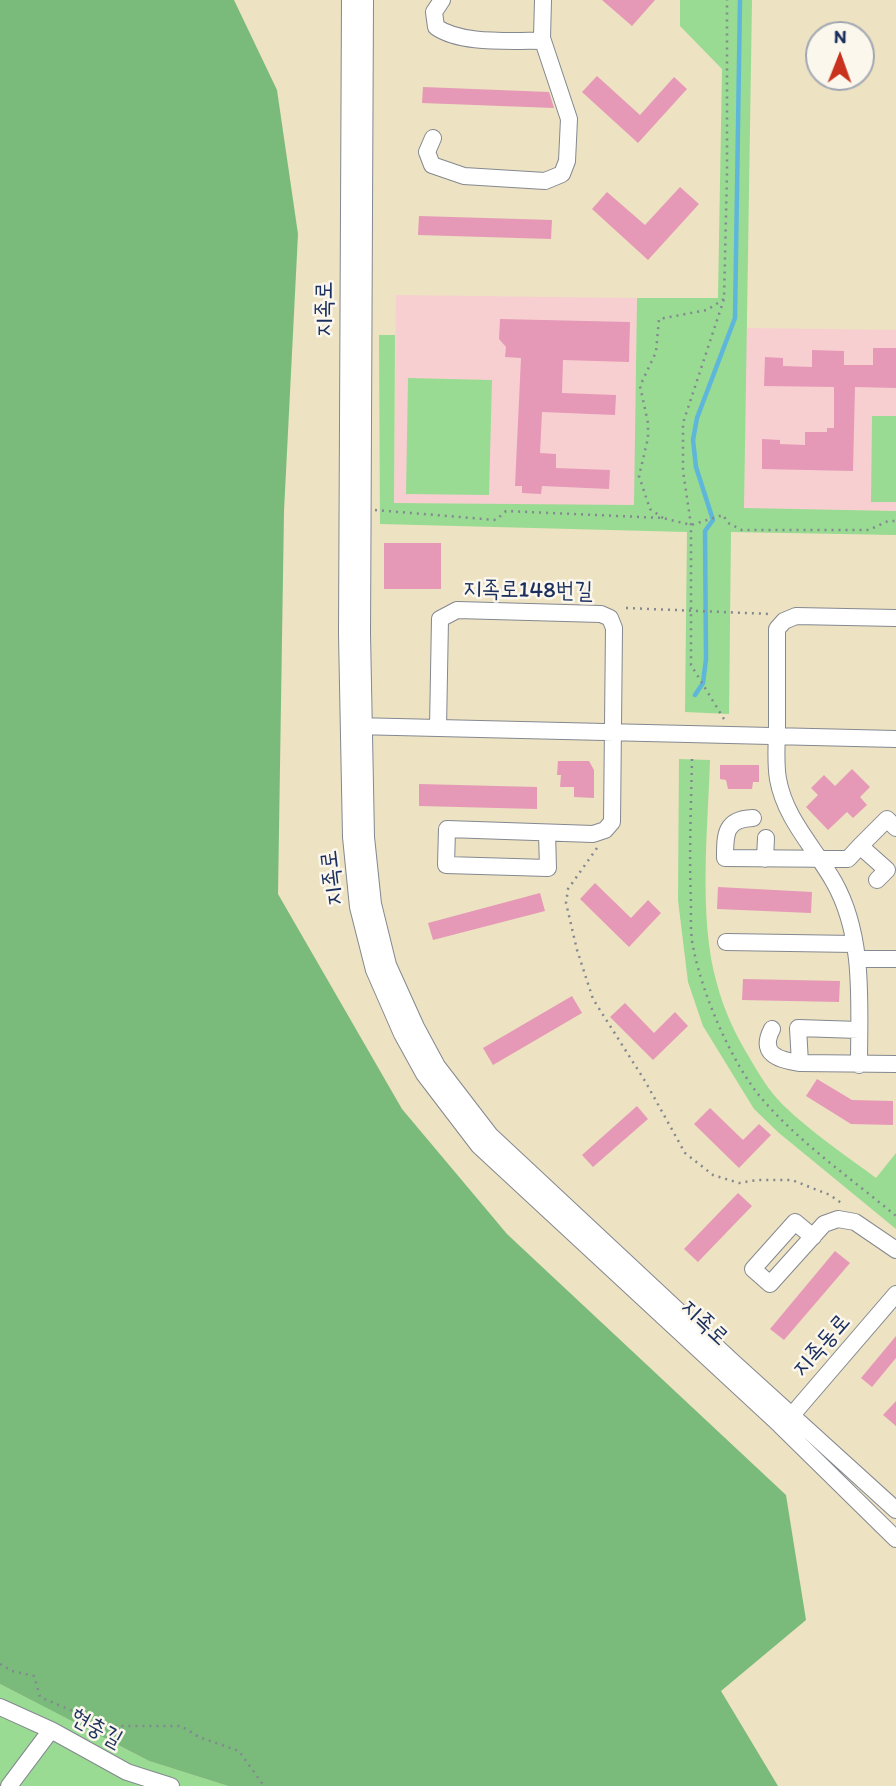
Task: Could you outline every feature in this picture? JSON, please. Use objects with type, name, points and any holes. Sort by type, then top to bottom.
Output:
[{"type":"street","name":"지족로","points":[[350,0],[347,593],[356,726],[373,904],[388,965],[437,1066],[490,1135],[787,1421],[896,1539]]},
{"type":"street","name":"지족로","points":[[356,726],[362,593],[365,0]]},
{"type":"street","points":[[442,0],[434,12],[436,27],[445,33],[458,38],[542,41]]},
{"type":"street","points":[[433,138],[427,152],[432,165],[445,171],[464,176],[545,181],[562,174],[567,161],[569,119],[542,41],[543,0]]},
{"type":"street","name":"지족로148번길","points":[[438,728],[440,619],[457,610],[601,614],[610,618],[614,628],[613,733]]},
{"type":"street","points":[[859,1065],[855,951],[845,910],[834,882],[803,839],[786,804],[778,779],[777,629],[784,621],[796,616],[896,618]]},
{"type":"street","points":[[356,726],[896,739]]},
{"type":"street","points":[[547,832],[548,868],[446,865],[447,829],[547,832],[593,834],[605,830],[612,822],[613,733]]},
{"type":"street","points":[[753,818],[740,818],[732,823],[725,834],[725,858],[848,859],[887,820],[896,828]]},
{"type":"street","points":[[765,859],[766,838]]},
{"type":"street","points":[[860,846],[887,870],[877,880]]},
{"type":"street","points":[[726,942],[855,951],[896,959]]},
{"type":"street","points":[[772,1028],[767,1038],[769,1048],[774,1057],[786,1061],[896,1064]]},
{"type":"street","points":[[800,1063],[798,1028],[859,1030]]},
{"type":"street","points":[[813,1237],[824,1224],[838,1219],[855,1222],[896,1250]]},
{"type":"street","name":"지족동로","points":[[787,1421],[896,1294]]},
{"type":"street","name":"지족로","points":[[787,1421],[896,1510]]},
{"type":"street","name":"현충길","points":[[0,1707],[51,1730],[127,1772],[170,1786]]},
{"type":"street","points":[[9,1786],[51,1730]]},
{"type":"path","points":[[724,719],[691,665],[691,526],[682,471],[683,424],[724,299],[727,0]]},
{"type":"path","points":[[724,299],[707,310],[659,318],[656,352],[640,386],[648,430],[639,476],[650,509],[663,517],[691,526],[723,515],[728,523],[741,530],[869,530],[888,521],[896,521]]},
{"type":"path","points":[[372,510],[496,520],[506,511],[663,517]]},
{"type":"path","points":[[626,608],[770,614]]},
{"type":"path","points":[[692,759],[690,884],[693,950],[704,988],[721,1030],[748,1081],[763,1100],[790,1128],[896,1216]]},
{"type":"path","points":[[599,846],[568,889],[566,903],[577,950],[593,999],[645,1081],[685,1153],[713,1175],[738,1183],[792,1180],[830,1195],[847,1207]]},
{"type":"path","points":[[0,1664],[12,1671],[34,1676],[40,1697],[80,1714],[97,1726],[181,1726],[199,1737],[239,1751],[264,1786]]},
{"type":"shaded area","points":[[396,295],[637,298],[635,506],[394,503]]},
{"type":"shaded area","points":[[746,328],[896,330],[896,511],[744,509]]},
{"type":"green space","points":[[0,0],[234,0],[277,90],[298,234],[284,511],[278,894],[402,1109],[507,1234],[786,1495],[806,1620],[721,1691],[778,1786],[228,1786],[149,1761],[0,1684]]},
{"type":"green space","points":[[680,0],[752,0],[744,508],[896,511],[896,535],[731,532],[729,714],[685,712],[687,532],[380,524],[379,335],[395,335],[394,503],[634,505],[637,298],[718,298],[722,69],[680,26]]},
{"type":"green space","points":[[408,378],[492,380],[489,495],[406,494]]},
{"type":"green space","points":[[872,416],[896,416],[896,502],[871,502]]},
{"type":"green space","points":[[679,759],[710,760],[706,873],[708,931],[717,984],[730,1022],[773,1094],[817,1134],[876,1178],[896,1153],[896,1229],[779,1133],[754,1109],[703,1026],[688,982],[678,900]]},
{"type":"green space","points":[[0,1684],[149,1761],[228,1786],[0,1786]]},
{"type":"building","points":[[602,0],[655,0],[632,26]]},
{"type":"building","points":[[597,76],[640,115],[674,77],[687,89],[638,143],[582,92]]},
{"type":"building","points":[[423,87],[549,92],[554,108],[422,103]]},
{"type":"building","points":[[680,187],[699,204],[648,260],[592,209],[607,192],[645,225]]},
{"type":"building","points":[[419,216],[552,220],[551,239],[418,235]]},
{"type":"building","points":[[500,319],[630,322],[629,362],[563,360],[562,393],[616,395],[615,415],[542,412],[540,453],[556,454],[556,468],[610,470],[609,489],[542,486],[541,494],[522,493],[522,486],[515,486],[521,358],[505,357],[506,347],[499,339]]},
{"type":"building","points":[[873,348],[896,348],[896,388],[855,387],[853,471],[762,469],[762,439],[780,440],[780,444],[805,445],[805,432],[827,432],[827,428],[834,428],[834,387],[764,386],[765,357],[783,358],[783,366],[812,367],[812,350],[844,351],[844,365],[873,365]]},
{"type":"building","points":[[384,543],[441,543],[441,589],[384,589]]},
{"type":"building","points":[[558,761],[589,761],[594,770],[594,798],[574,797],[574,787],[560,787]]},
{"type":"building","points":[[720,765],[759,765],[759,782],[753,782],[752,789],[728,789],[726,780],[720,779]]},
{"type":"building","points":[[852,769],[870,787],[860,797],[867,805],[853,818],[847,812],[828,830],[806,807],[818,795],[811,788],[824,775],[835,786]]},
{"type":"building","points":[[419,784],[537,787],[537,809],[419,806]]},
{"type":"building","points":[[595,883],[631,918],[648,900],[661,913],[629,947],[580,899]]},
{"type":"building","points":[[718,887],[812,892],[811,913],[717,909]]},
{"type":"building","points":[[540,893],[545,911],[433,940],[428,923]]},
{"type":"building","points":[[743,979],[840,981],[839,1002],[742,1000]]},
{"type":"building","points":[[572,996],[582,1013],[493,1065],[483,1048]]},
{"type":"building","points":[[625,1003],[654,1033],[675,1012],[688,1026],[653,1060],[610,1017]]},
{"type":"building","points":[[817,1079],[852,1100],[893,1101],[893,1125],[851,1124],[806,1096]]},
{"type":"building","points":[[637,1106],[648,1119],[593,1167],[582,1155]]},
{"type":"building","points":[[710,1108],[743,1140],[759,1124],[771,1135],[739,1168],[694,1124]]},
{"type":"building","points":[[738,1193],[752,1206],[698,1262],[684,1249]]},
{"type":"building","points":[[835,1251],[850,1263],[784,1340],[770,1329]]},
{"type":"building","points":[[896,1336],[896,1358],[872,1387],[861,1378]]},
{"type":"building","points":[[896,1401],[896,1426],[883,1415]]},
{"type":"waterway","points":[[695,695],[703,683],[706,659],[705,531],[713,520],[696,467],[693,440],[697,418],[735,318],[740,0]]}]
